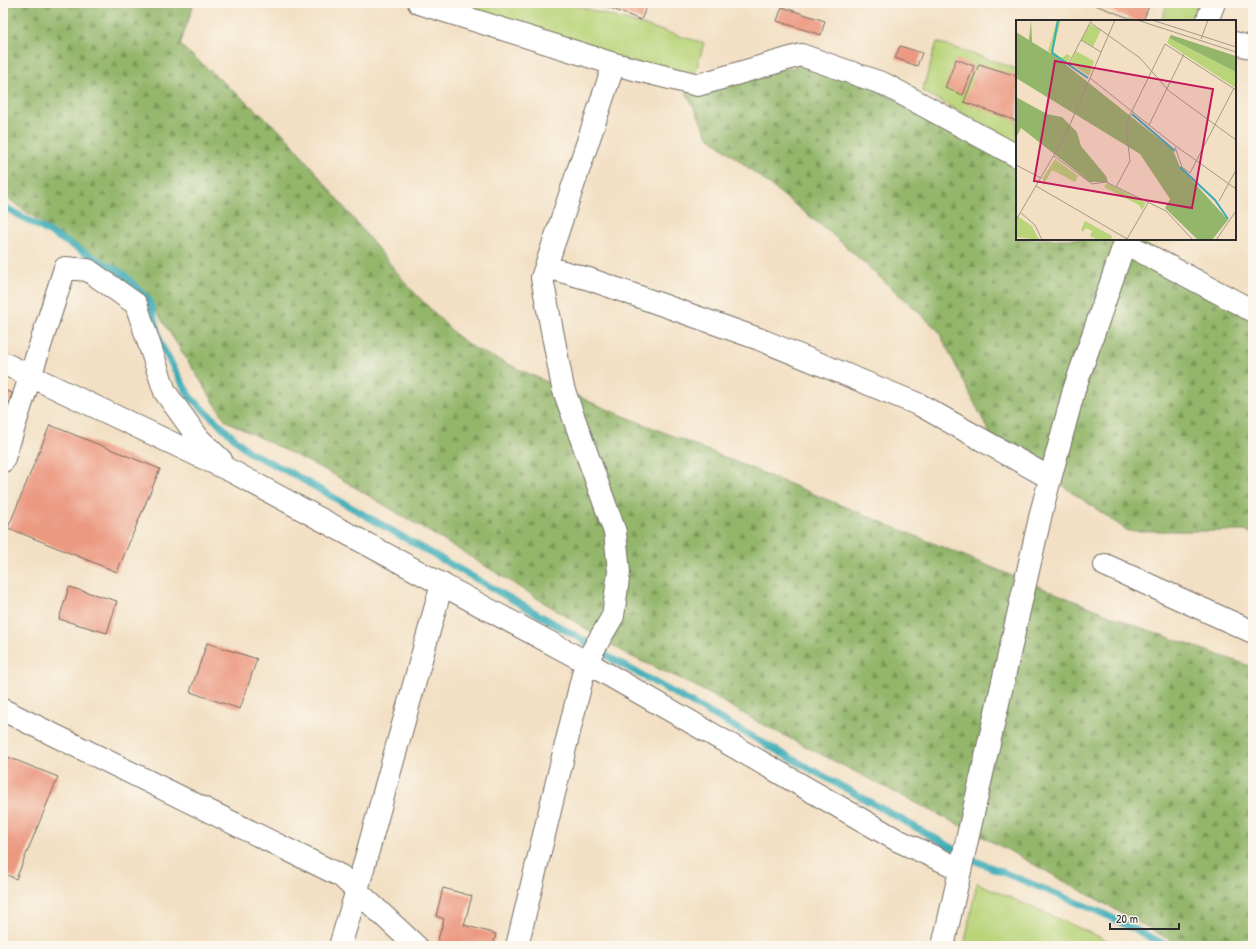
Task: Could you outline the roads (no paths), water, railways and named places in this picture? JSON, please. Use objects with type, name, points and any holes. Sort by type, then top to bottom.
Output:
[{"type":"street","points":[[419,3],[614,64],[698,85],[801,55],[884,84],[1016,155]]},
{"type":"street","points":[[1207,20],[1214,3]]},
{"type":"street","points":[[1236,42],[1253,48]]},
{"type":"street","points":[[517,946],[586,662],[612,616],[619,572],[615,532],[563,388],[542,278],[614,64]]},
{"type":"street","points":[[943,946],[1038,524],[1074,390],[1126,241],[1253,311]]},
{"type":"street","points":[[546,267],[589,279],[759,339],[912,402],[1050,478]]},
{"type":"street","points":[[3,461],[65,268],[88,270],[136,304],[165,392],[199,439],[233,472]]},
{"type":"street","points":[[3,363],[233,472],[586,662],[897,840],[960,868]]},
{"type":"street","points":[[1105,565],[1253,632]]},
{"type":"street","points":[[340,946],[442,584]]},
{"type":"street","points":[[3,710],[341,876],[416,946]]},
{"type":"waterway","points":[[3,206],[123,274],[149,300],[161,345],[190,397],[249,452],[291,473],[583,640],[609,657],[978,862],[1100,912],[1168,946]]}]
